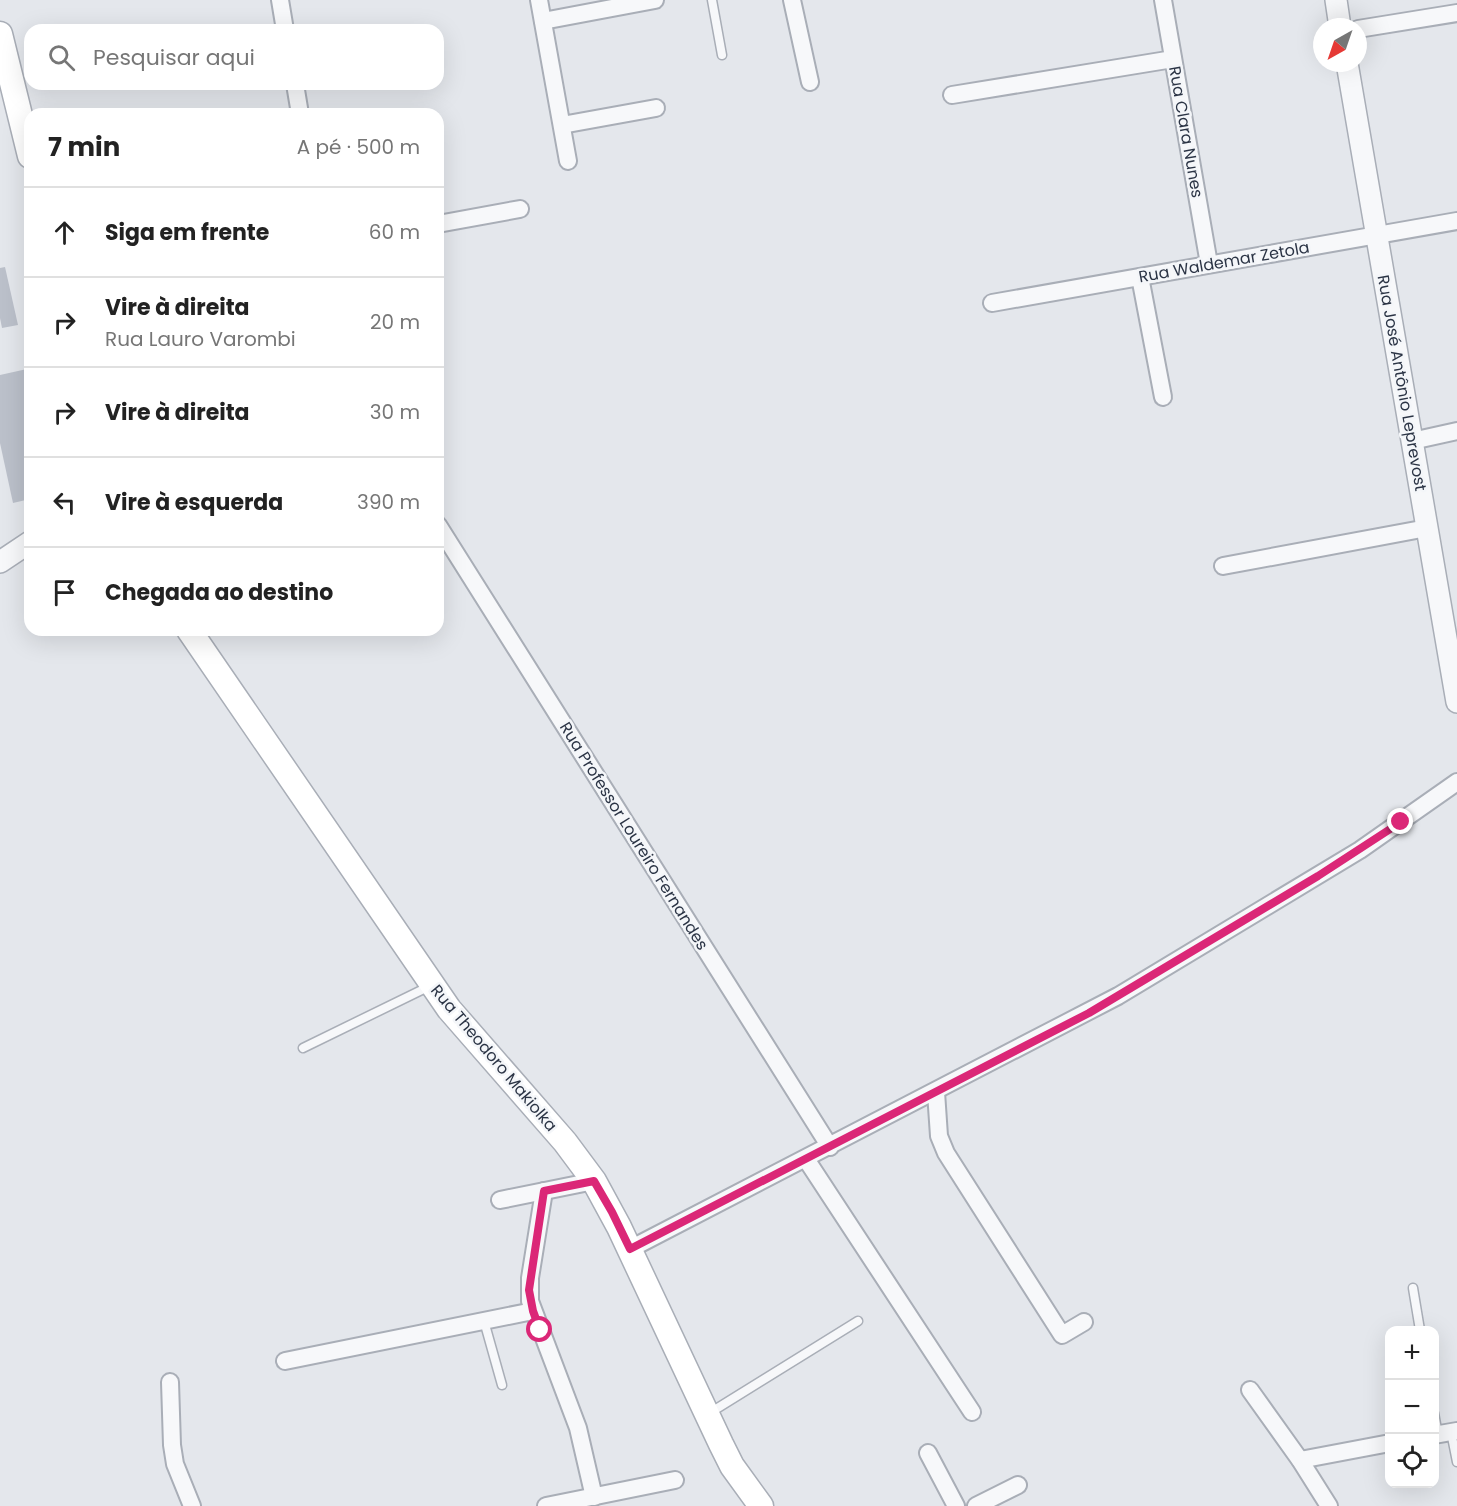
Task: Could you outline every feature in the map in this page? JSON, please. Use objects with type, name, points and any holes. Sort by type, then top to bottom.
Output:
[{"type":"main road","points":[[0,34],[24,131]]},
{"type":"main road","name":"Rua Theodoro Makiolka","points":[[193,636],[432,986],[463,1027],[565,1142],[594,1181],[630,1249],[706,1415],[732,1466],[761,1506]]},
{"type":"street","points":[[280,0],[284,24]]},
{"type":"street","points":[[539,0],[568,161]]},
{"type":"street","points":[[543,21],[655,0]]},
{"type":"street","points":[[792,0],[810,82]]},
{"type":"street","name":"Rua Clara Nunes","points":[[1163,0],[1209,264]]},
{"type":"street","points":[[1336,0],[1339,18]]},
{"type":"street","points":[[1367,28],[1457,13]]},
{"type":"street","points":[[952,95],[1173,59]]},
{"type":"street","name":"Rua José Antônio Leprevost","points":[[1349,72],[1457,702]]},
{"type":"street","points":[[296,90],[299,108]]},
{"type":"street","points":[[562,125],[656,108]]},
{"type":"street","points":[[444,223],[520,209]]},
{"type":"street","name":"Rua Waldemar Zetola","points":[[992,303],[1457,221]]},
{"type":"street","points":[[1140,277],[1163,397]]},
{"type":"street","points":[[1412,441],[1457,431]]},
{"type":"street","points":[[1223,567],[1427,528]]},
{"type":"street","name":"Rua Professor Loureiro Fernandes","points":[[444,535],[830,1147]]},
{"type":"street","points":[[0,562],[24,546]]},
{"type":"street","points":[[630,1249],[1074,1021],[1360,850],[1457,782]]},
{"type":"street","points":[[936,1092],[939,1136],[946,1153],[1062,1335],[1084,1322]]},
{"type":"street","points":[[806,1159],[972,1412]]},
{"type":"street","points":[[500,1200],[594,1181]]},
{"type":"street","points":[[544,1191],[530,1278],[530,1301],[578,1428],[594,1497]]},
{"type":"street","points":[[285,1361],[533,1311]]},
{"type":"street","points":[[170,1382],[172,1445],[175,1464],[192,1506]]},
{"type":"street","points":[[1250,1390],[1300,1460],[1329,1506]]},
{"type":"street","points":[[1300,1460],[1385,1444]]},
{"type":"street","points":[[928,1453],[956,1506]]},
{"type":"street","points":[[546,1506],[675,1480]]},
{"type":"street","points":[[976,1506],[1018,1485]]},
{"type":"lane","points":[[712,0],[722,55]]},
{"type":"lane","points":[[303,1048],[432,986]]},
{"type":"lane","points":[[1413,1288],[1419,1326]]},
{"type":"lane","points":[[484,1321],[502,1385]]},
{"type":"lane","points":[[706,1415],[858,1321]]},
{"type":"lane","points":[[1445,1433],[1457,1462]]},
{"type":"building","points":[[5,267],[18,325],[2,328],[0,268]]},
{"type":"building","points":[[24,370],[24,500],[13,503],[0,443],[0,375]]},
{"type":"route","points":[[540,1330],[530,1301],[529,1290],[544,1191],[594,1181],[630,1249],[1089,1013],[1318,876],[1401,822]]}]
